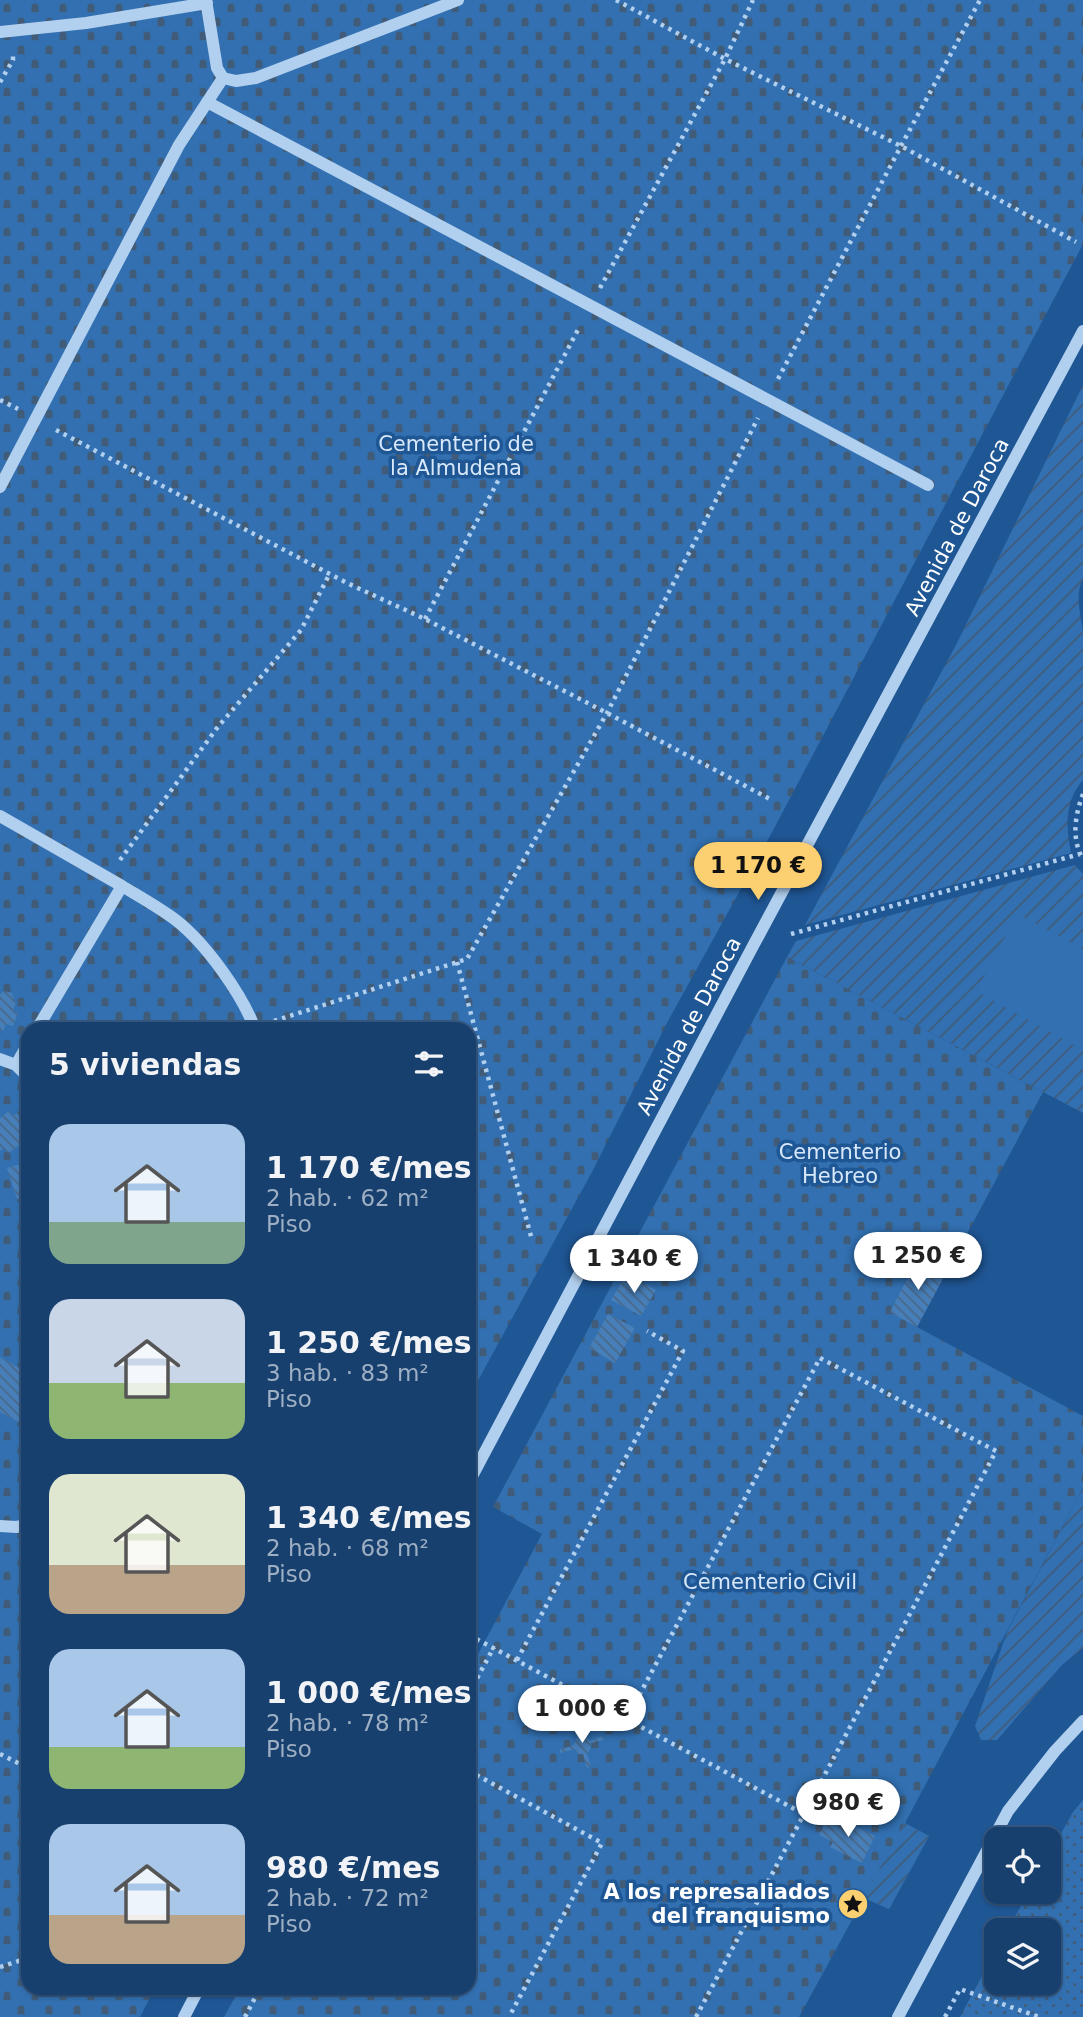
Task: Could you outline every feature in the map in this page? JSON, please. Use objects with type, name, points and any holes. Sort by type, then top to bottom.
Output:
[{"type":"street","points":[[6,32],[86,23],[206,2],[216,68],[223,78],[236,82],[256,78],[458,0]]},
{"type":"street","points":[[0,487],[179,145],[223,78]]},
{"type":"street","points":[[207,102],[928,485]]},
{"type":"street","name":"Avenida de Daroca","points":[[476,1469],[1082,335]]},
{"type":"street","points":[[0,816],[176,920],[198,940],[217,965],[253,1022]]},
{"type":"street","points":[[41,1022],[122,886]]},
{"type":"street","points":[[16,1065],[21,1056]]},
{"type":"street","points":[[0,1059],[16,1065],[21,1070]]},
{"type":"street","points":[[0,1526],[21,1526]]},
{"type":"street","points":[[898,2017],[1008,1811],[1055,1751],[1083,1721]]},
{"type":"street","points":[[184,2017],[195,1995]]},
{"type":"path","points":[[616,0],[724,59],[901,146],[1076,242]]},
{"type":"path","points":[[273,1022],[467,959],[607,713],[767,401],[980,0]]},
{"type":"path","points":[[0,82],[13,60],[6,32]]},
{"type":"path","points":[[0,400],[770,799]]},
{"type":"path","points":[[107,877],[217,729],[301,630],[330,573]]},
{"type":"path","points":[[791,934],[1082,857],[1075,834],[1076,814],[1083,794]]},
{"type":"path","points":[[457,962],[473,1022]]},
{"type":"path","points":[[476,1032],[532,1240]]},
{"type":"path","points":[[517,1660],[683,1351],[648,1331]]},
{"type":"path","points":[[627,1718],[820,1358],[996,1451],[696,2017]]},
{"type":"path","points":[[476,1638],[804,1814]]},
{"type":"path","points":[[476,1680],[494,1647]]},
{"type":"path","points":[[0,1754],[21,1764]]},
{"type":"path","points":[[476,1775],[601,1843],[509,2017]]},
{"type":"path","points":[[0,1967],[21,1960]]},
{"type":"path","points":[[946,2017],[960,1989],[1039,2017]]},
{"type":"path","points":[[245,2017],[256,1995]]},
{"type":"green space","name":"Cementerio de la Almudena","points":[[0,0],[1083,0],[1083,244],[770,836],[668,1021],[592,1172],[476,1384],[476,1022],[21,1022],[21,1995],[151,1995],[140,2017],[0,2017]]},
{"type":"green space","points":[[1083,385],[1083,579],[1079,600],[1083,638],[1083,780],[1072,797],[1068,815],[1071,853],[805,925],[957,643]]},
{"type":"green space","points":[[1075,865],[1083,874],[1083,1113],[787,957],[796,941]]},
{"type":"green space","points":[[1017,914],[1083,949],[1083,1050],[976,991]]},
{"type":"green space","name":"Cementerio Civil","points":[[787,957],[1043,1092],[917,1327],[1083,1416],[1083,1488],[905,1823],[929,1836],[889,1909],[864,1898],[799,2017],[224,2017],[236,1995],[476,1995],[476,1658],[542,1534],[493,1507]]},
{"type":"green space","points":[[1083,1488],[1083,1648],[1062,1665],[997,1740],[981,1740],[975,1726],[1007,1632]]},
{"type":"green space","points":[[1083,1800],[1083,2017],[960,2017],[984,1972],[984,1995],[1061,1995],[1061,1918],[1014,1918],[1022,1904],[1061,1904],[1061,1834]]},
{"type":"green space","points":[[904,1823],[929,1836],[889,1909],[864,1897]]},
{"type":"building","points":[[4,991],[12,993],[16,1002],[13,1011],[18,1013],[13,1026],[6,1024],[3,1031],[0,1030],[0,994]]},
{"type":"building","points":[[9,1111],[13,1116],[17,1113],[21,1119],[21,1145],[8,1153],[4,1148],[0,1151],[0,1118]]},
{"type":"building","points":[[21,1164],[21,1198],[17,1199],[7,1168]]},
{"type":"building","points":[[918,1258],[946,1273],[917,1327],[890,1312]]},
{"type":"building","points":[[627,1273],[656,1290],[641,1316],[611,1300]]},
{"type":"building","points":[[608,1314],[635,1328],[615,1363],[589,1348]]},
{"type":"building","points":[[0,1357],[21,1369],[21,1423],[0,1412]]},
{"type":"building","points":[[572,1721],[576,1721],[580,1734],[590,1741],[603,1736],[604,1740],[591,1743],[587,1754],[591,1766],[587,1768],[583,1754],[578,1754],[575,1749],[560,1753],[560,1749],[573,1746],[577,1737]]},
{"type":"building","points":[[828,1817],[843,1824],[845,1821],[875,1836],[862,1863],[830,1847],[833,1842],[819,1835]]},
{"type":"place","name":"A los represaliados del franquismo","points":[[853,1904]]},
{"type":"park label","name":"Cementerio Hebreo","points":[[840,1164]]}]
